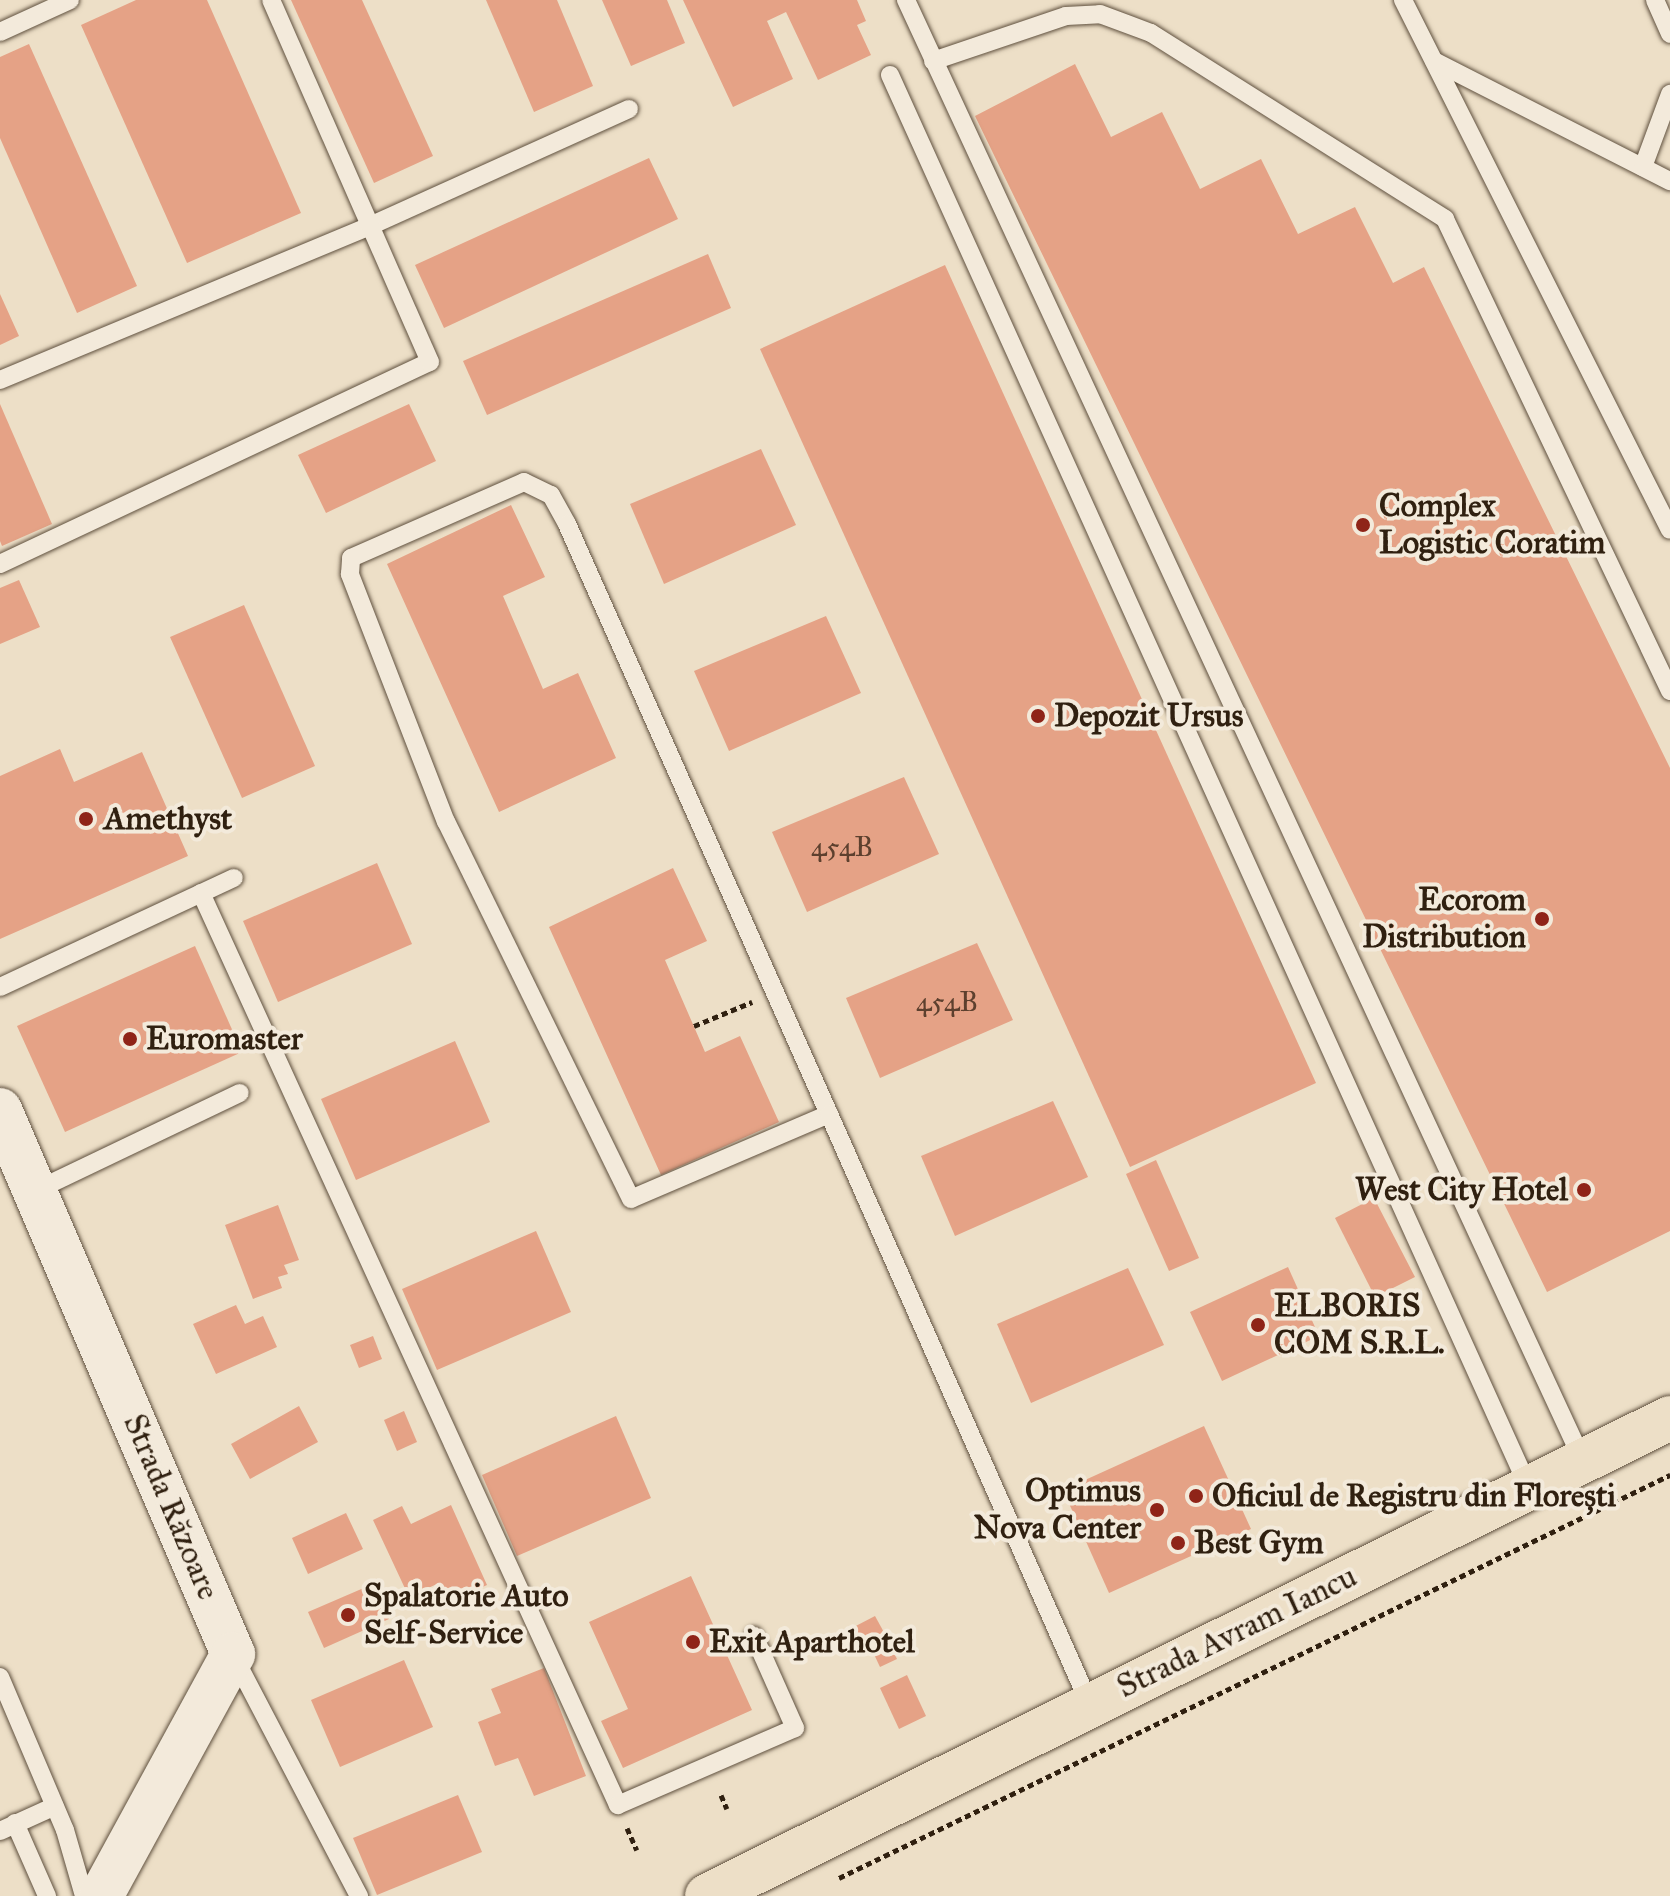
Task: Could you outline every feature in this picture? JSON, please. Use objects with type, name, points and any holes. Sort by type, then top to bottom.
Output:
[{"type":"main road","name":"Strada Avram Iancu","points":[[707,1896],[803,1844],[1670,1418]]},
{"type":"main road","name":"Strada Avram Iancu","points":[[675,1896],[803,1844]]},
{"type":"street","name":"Strada Răzoare","points":[[0,1110],[233,1654]]},
{"type":"street","points":[[101,1896],[233,1654]]},
{"type":"lane","points":[[0,32],[70,0]]},
{"type":"lane","points":[[0,564],[430,362],[271,0]]},
{"type":"lane","points":[[906,0],[1583,1461]]},
{"type":"lane","points":[[1403,0],[1670,530]]},
{"type":"lane","points":[[1655,0],[1670,34]]},
{"type":"lane","points":[[933,61],[1066,16],[1100,14],[1151,33],[1445,219],[1670,691]]},
{"type":"lane","points":[[1434,61],[1670,181]]},
{"type":"lane","points":[[890,75],[1529,1488]]},
{"type":"lane","points":[[1643,167],[1670,94]]},
{"type":"lane","points":[[0,380],[372,225],[629,109]]},
{"type":"lane","points":[[829,1114],[631,1199],[446,822],[350,574],[351,558],[524,482],[551,495],[775,992],[829,1114],[1090,1705]]},
{"type":"lane","points":[[0,987],[234,878]]},
{"type":"lane","points":[[201,893],[618,1805],[795,1728],[754,1636]]},
{"type":"lane","points":[[35,1191],[240,1093]]},
{"type":"lane","name":"Strada Răzoare","points":[[233,1654],[359,1896]]},
{"type":"lane","points":[[0,1677],[55,1806],[84,1896]]},
{"type":"lane","points":[[47,1896],[8,1827],[55,1806]]},
{"type":"path","points":[[694,1026],[775,992]]},
{"type":"path","points":[[830,1882],[1670,1475]]},
{"type":"path","points":[[721,1795],[727,1809]]},
{"type":"building","points":[[136,0],[207,0],[301,213],[187,263],[81,25]]},
{"type":"building","points":[[291,0],[362,0],[433,156],[374,183]]},
{"type":"building","points":[[486,0],[557,0],[593,86],[534,112]]},
{"type":"building","points":[[602,0],[667,0],[685,43],[631,66]]},
{"type":"building","points":[[683,0],[857,0],[866,21],[857,25],[871,55],[818,80],[786,12],[767,21],[793,79],[733,107]]},
{"type":"building","points":[[29,44],[137,286],[77,313],[0,138],[0,57]]},
{"type":"building","name":"Complex Logistic Coratim","points":[[1075,64],[1111,137],[1162,112],[1200,189],[1261,159],[1298,234],[1355,207],[1393,283],[1424,267],[1670,768],[1670,1231],[1547,1292],[975,116]]},
{"type":"building","points":[[649,158],[678,219],[444,328],[415,265]]},
{"type":"building","points":[[708,254],[731,308],[487,415],[463,361]]},
{"type":"building","name":"Depozit Ursus","points":[[945,265],[1316,1083],[1130,1167],[760,349]]},
{"type":"building","points":[[0,294],[19,336],[0,345]]},
{"type":"building","points":[[0,404],[52,524],[2,546],[0,541]]},
{"type":"building","points":[[409,404],[436,461],[326,513],[298,455]]},
{"type":"building","points":[[761,449],[796,525],[664,584],[630,504]]},
{"type":"building","points":[[511,505],[545,577],[503,596],[543,689],[578,673],[616,758],[499,812],[387,564]]},
{"type":"building","points":[[19,580],[40,627],[0,644],[0,588]]},
{"type":"building","points":[[244,605],[315,766],[242,798],[170,637]]},
{"type":"building","points":[[826,616],[861,693],[729,751],[694,671]]},
{"type":"building","name":"Amethyst","points":[[60,749],[74,782],[142,752],[188,856],[0,939],[0,776]]},
{"type":"building","points":[[904,777],[939,854],[807,912],[772,832]]},
{"type":"building","points":[[377,863],[412,944],[278,1002],[243,921]]},
{"type":"building","points":[[673,868],[707,941],[665,960],[705,1052],[740,1036],[779,1122],[661,1175],[549,927]]},
{"type":"building","points":[[977,943],[1013,1020],[880,1078],[846,998]]},
{"type":"building","name":"Euromaster","points":[[195,946],[242,1052],[65,1132],[17,1026]]},
{"type":"building","points":[[455,1041],[490,1122],[356,1180],[321,1099]]},
{"type":"building","points":[[1053,1101],[1088,1177],[955,1236],[921,1156]]},
{"type":"building","points":[[1156,1160],[1199,1258],[1169,1271],[1126,1174]]},
{"type":"building","points":[[1374,1198],[1415,1277],[1375,1297],[1335,1218]]},
{"type":"building","points":[[278,1205],[299,1260],[284,1265],[288,1274],[278,1277],[282,1288],[253,1299],[225,1225]]},
{"type":"building","points":[[536,1231],[571,1312],[437,1370],[402,1289]]},
{"type":"building","points":[[1288,1267],[1319,1336],[1222,1381],[1190,1312]]},
{"type":"building","points":[[1128,1268],[1164,1345],[1031,1403],[997,1324]]},
{"type":"building","points":[[236,1305],[245,1324],[263,1316],[277,1347],[216,1374],[193,1324]]},
{"type":"building","points":[[373,1336],[382,1359],[359,1368],[350,1345]]},
{"type":"building","points":[[299,1406],[318,1442],[250,1479],[231,1444]]},
{"type":"building","points":[[404,1411],[417,1442],[397,1451],[384,1420]]},
{"type":"building","points":[[616,1416],[651,1498],[517,1556],[482,1475]]},
{"type":"building","name":"Optimus Nova Center","points":[[1204,1426],[1251,1529],[1109,1593],[1063,1490]]},
{"type":"building","points":[[451,1505],[487,1585],[448,1603],[439,1583],[409,1597],[373,1520],[402,1506],[411,1524]]},
{"type":"building","points":[[346,1513],[363,1549],[308,1574],[292,1538]]},
{"type":"building","points":[[691,1576],[752,1710],[623,1768],[601,1721],[628,1709],[589,1622]]},
{"type":"building","name":"Spalatorie Auto Self-Service","points":[[373,1584],[389,1619],[324,1648],[308,1612]]},
{"type":"building","points":[[875,1616],[886,1636],[861,1649],[850,1629]]},
{"type":"building","points":[[888,1642],[897,1659],[880,1667],[872,1650]]},
{"type":"building","points":[[404,1660],[433,1727],[340,1767],[311,1700]]},
{"type":"building","points":[[544,1668],[586,1776],[534,1796],[518,1758],[495,1766],[478,1722],[501,1713],[491,1689]]},
{"type":"building","points":[[907,1675],[926,1716],[899,1729],[880,1688]]},
{"type":"building","points":[[458,1795],[482,1852],[377,1895],[353,1838]]},
{"type":"place","name":"Complex Logistic Coratim","points":[[1363,525]]},
{"type":"place","name":"Depozit Ursus","points":[[1038,716]]},
{"type":"place","name":"Amethyst","points":[[86,819]]},
{"type":"place","name":"Ecorom Distribution","points":[[1542,919]]},
{"type":"place","name":"Euromaster","points":[[130,1039]]},
{"type":"place","name":"West City Hotel","points":[[1584,1190]]},
{"type":"place","name":"ELBORIS COM S.R.L.","points":[[1258,1325]]},
{"type":"place","name":"Oficiul de Registru din Florești","points":[[1196,1496]]},
{"type":"place","name":"Optimus Nova Center","points":[[1157,1510]]},
{"type":"place","name":"Best Gym","points":[[1178,1543]]},
{"type":"place","name":"Spalatorie Auto Self-Service","points":[[348,1615]]},
{"type":"place","name":"Exit Aparthotel","points":[[693,1642]]}]
